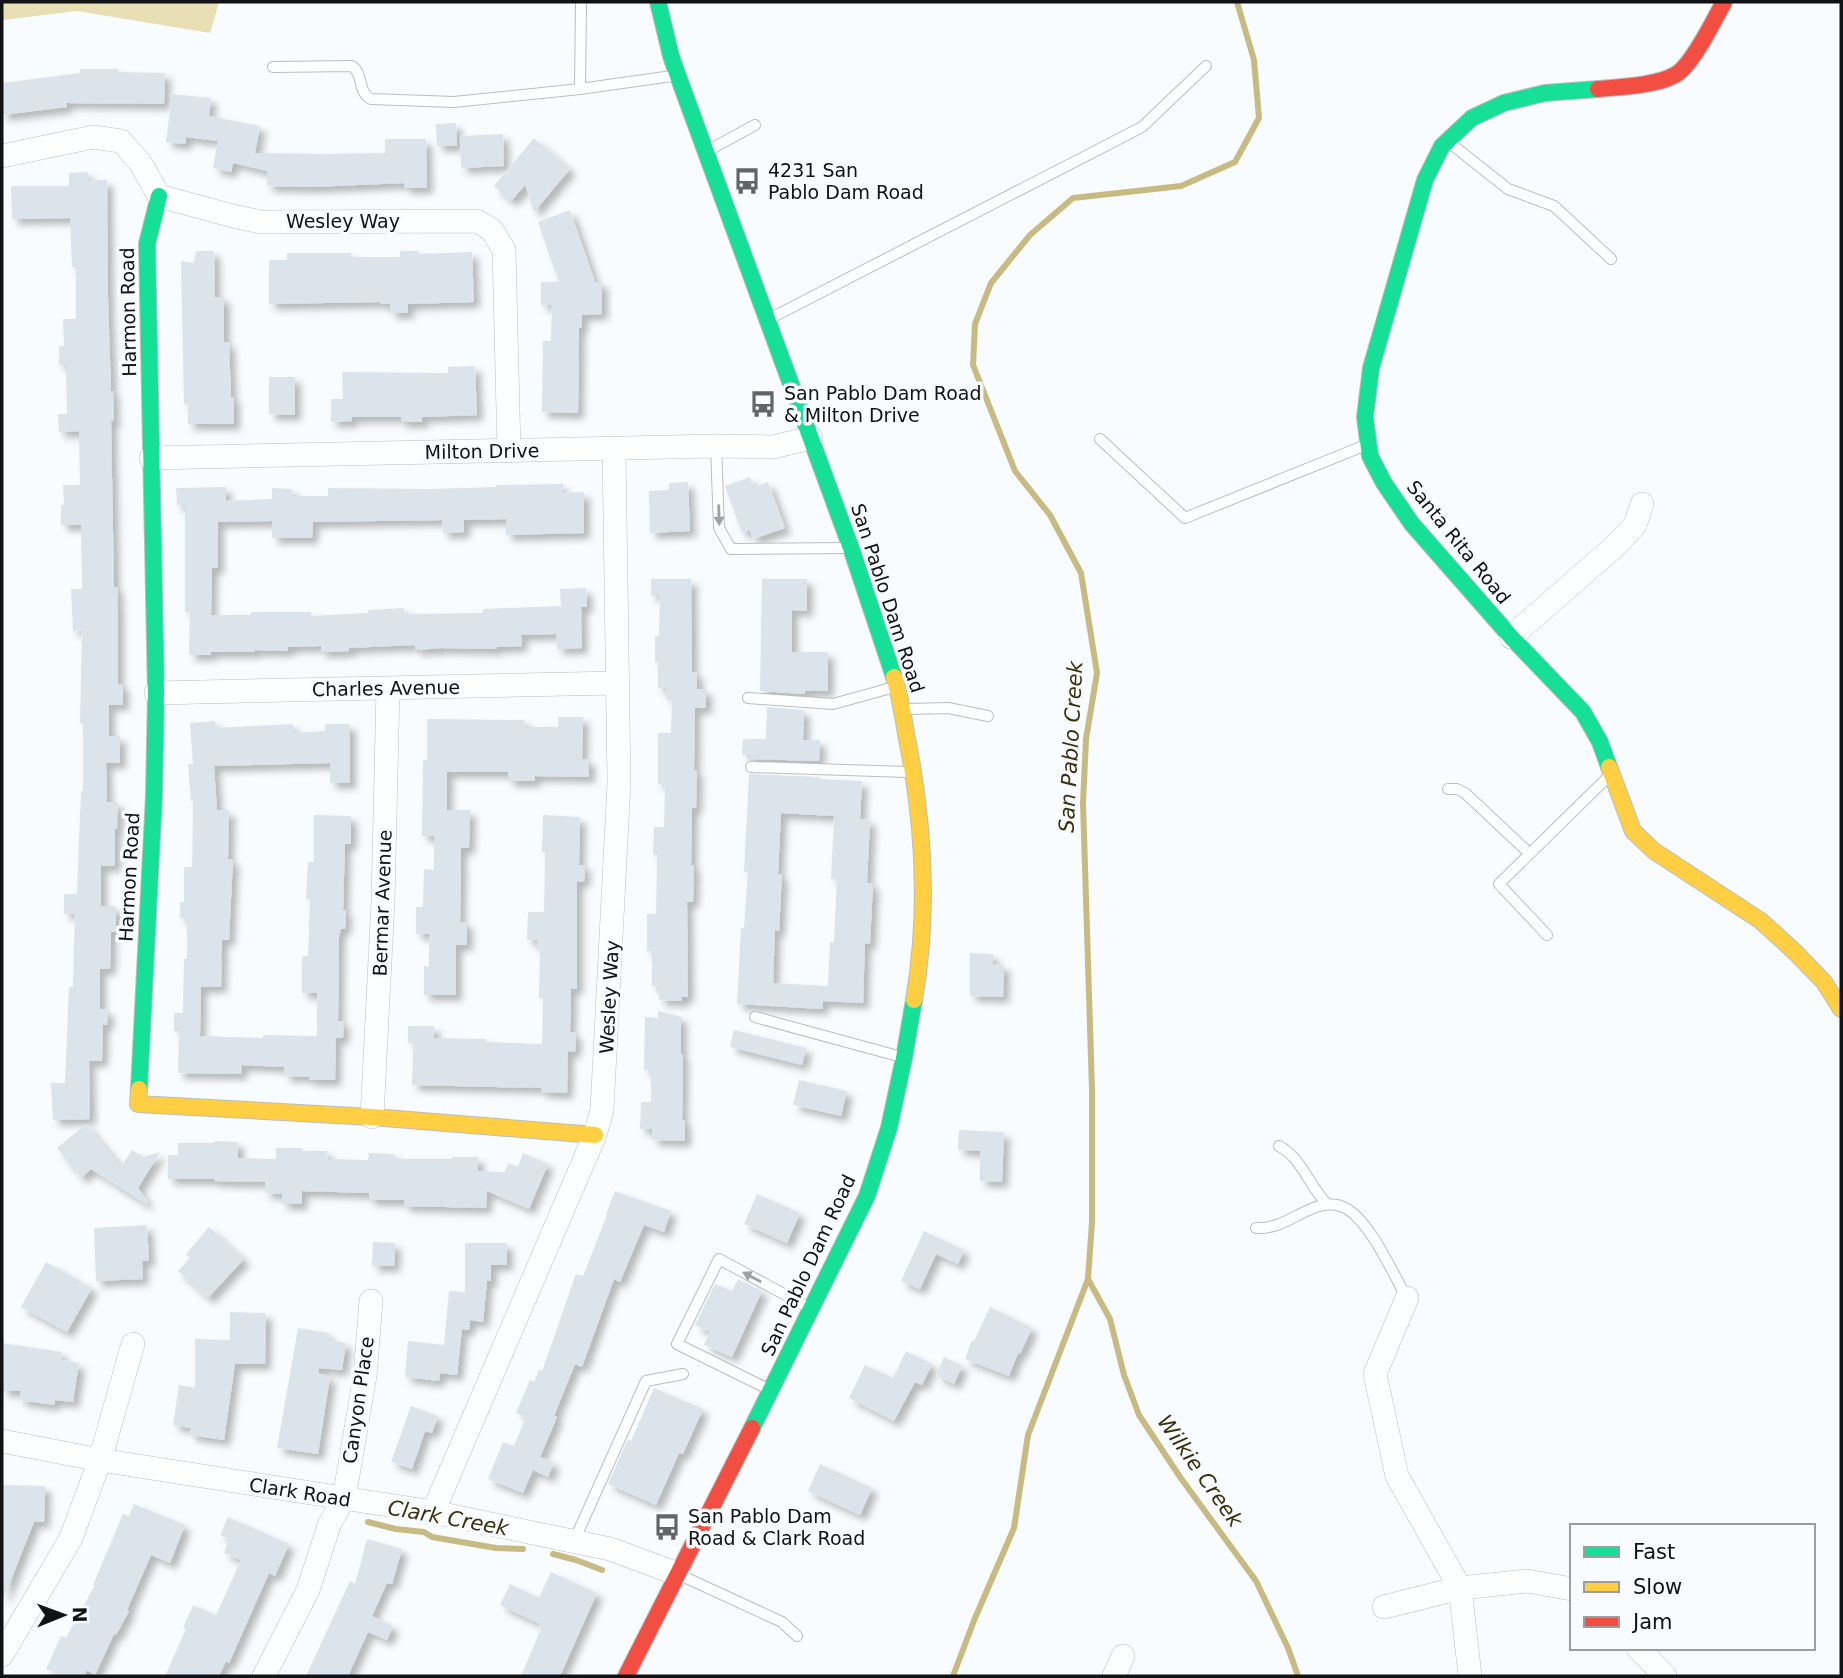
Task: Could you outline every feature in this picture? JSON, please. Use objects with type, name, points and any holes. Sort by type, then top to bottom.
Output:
[{"type":"street","name":"San Pablo Dam Road","points":[[626,1676],[867,1196],[889,1128],[904,1058],[918,975],[923,898],[921,837],[914,772],[897,686],[851,548],[678,76],[658,2]]},
{"type":"street","name":"Santa Rita Road","points":[[1724,2],[1689,61],[1675,75],[1655,82],[1545,93],[1504,103],[1472,118],[1447,141],[1425,180],[1371,368],[1365,416],[1368,444],[1370,456],[1384,483],[1412,524],[1511,637],[1583,712],[1600,742],[1633,831],[1654,851],[1761,921],[1824,982],[1841,1009]]},
{"type":"street","points":[[2,156],[93,137],[121,141],[141,164],[159,196]]},
{"type":"street","name":"Wesley Way","points":[[159,196],[261,222],[477,221],[492,230],[504,250],[509,451]]},
{"type":"street","name":"Harmon Road","points":[[159,196],[147,244],[156,693],[154,795],[138,1104],[372,1117],[595,1135]]},
{"type":"street","name":"Milton Drive","points":[[151,458],[773,447],[811,438]]},
{"type":"street","name":"Wesley Way","points":[[433,1512],[595,1135],[602,1110],[619,783],[614,449]]},
{"type":"street","points":[[1511,637],[1615,546],[1635,524],[1642,504]]},
{"type":"street","name":"Charles Avenue","points":[[156,693],[616,683]]},
{"type":"street","name":"Bermar Avenue","points":[[372,1117],[383,901],[388,689]]},
{"type":"street","points":[[1407,1298],[1375,1374],[1396,1476],[1460,1588],[1470,1676]]},
{"type":"street","name":"Canyon Place","points":[[264,1676],[308,1590],[330,1523],[344,1499],[365,1376],[371,1301]]},
{"type":"street","points":[[2,1655],[71,1538],[100,1460],[132,1344]]},
{"type":"street","name":"Clark Road","points":[[2,1441],[100,1460],[433,1512],[610,1549],[678,1574]]},
{"type":"street","points":[[1384,1607],[1460,1588],[1527,1581],[1570,1588]]},
{"type":"street","points":[[1640,1650],[1665,1676]]},
{"type":"lane","points":[[580,89],[581,2]]},
{"type":"lane","points":[[273,67],[352,66],[357,71],[363,93],[371,100],[454,102],[678,76]]},
{"type":"lane","points":[[768,320],[1142,127],[1206,66]]},
{"type":"lane","points":[[705,152],[755,125]]},
{"type":"lane","points":[[1447,141],[1508,189],[1554,205],[1611,259]]},
{"type":"lane","points":[[1100,439],[1185,518],[1368,444]]},
{"type":"lane","points":[[716,446],[719,528],[731,549],[851,548]]},
{"type":"lane","points":[[748,698],[833,704],[897,686]]},
{"type":"lane","points":[[902,709],[948,708],[988,716]]},
{"type":"lane","points":[[751,767],[914,772]]},
{"type":"lane","points":[[1547,935],[1499,884],[1611,774]]},
{"type":"lane","points":[[1448,789],[1465,793],[1530,853]]},
{"type":"lane","points":[[755,1017],[904,1058]]},
{"type":"lane","points":[[1279,1146],[1291,1153],[1317,1194],[1327,1204]]},
{"type":"lane","points":[[1256,1228],[1281,1224],[1327,1204],[1348,1209],[1363,1224],[1375,1242],[1407,1298]]},
{"type":"lane","points":[[771,1391],[677,1344],[719,1259],[812,1309]]},
{"type":"lane","points":[[574,1541],[646,1381],[682,1374]]},
{"type":"lane","points":[[678,1574],[782,1622],[797,1636]]},
{"type":"shaded area","points":[[2,2],[219,2],[210,33],[77,11],[2,20]]},
{"type":"building","points":[[80,69],[165,73],[164,104],[66,103],[67,107],[2,115],[2,83],[80,73]]},
{"type":"building","points":[[172,94],[211,98],[209,116],[260,126],[255,153],[385,153],[385,139],[426,139],[427,188],[404,188],[404,183],[267,186],[267,171],[233,163],[231,172],[213,168],[218,141],[186,137],[185,144],[166,142]]},
{"type":"building","points":[[456,123],[457,146],[437,146],[436,124]]},
{"type":"building","points":[[503,134],[504,166],[461,168],[460,136]]},
{"type":"building","points":[[534,138],[570,169],[534,212],[525,185],[511,201],[494,186]]},
{"type":"building","points":[[88,172],[88,181],[107,180],[108,298],[114,421],[111,421],[114,587],[117,587],[118,684],[123,684],[123,705],[109,705],[109,736],[120,736],[120,763],[106,763],[107,802],[118,802],[115,866],[101,866],[101,906],[116,906],[116,932],[111,932],[110,969],[100,969],[100,1009],[108,1009],[107,1025],[103,1025],[102,1061],[89,1061],[90,1119],[53,1120],[51,1083],[65,1083],[69,987],[73,987],[75,914],[64,914],[64,894],[77,894],[83,791],[83,723],[80,723],[82,630],[73,631],[71,589],[82,589],[81,525],[61,525],[63,485],[80,485],[79,431],[59,432],[58,414],[67,414],[66,365],[59,365],[59,346],[64,346],[63,319],[76,319],[76,267],[72,267],[70,218],[12,219],[11,186],[69,186],[69,173]]},
{"type":"building","points":[[570,210],[595,282],[602,282],[602,314],[582,315],[582,328],[579,328],[578,413],[542,412],[543,341],[551,341],[552,305],[541,305],[541,282],[559,282],[538,222]]},
{"type":"building","points":[[196,251],[214,251],[215,297],[224,297],[224,342],[229,342],[234,424],[188,424],[188,404],[184,404],[181,261],[194,263]]},
{"type":"building","points":[[400,251],[419,251],[419,254],[472,252],[474,302],[408,304],[408,313],[390,313],[390,304],[380,302],[269,304],[269,260],[287,260],[287,253],[351,253],[351,257],[400,257]]},
{"type":"building","points":[[475,366],[477,415],[422,417],[422,422],[401,422],[401,417],[352,417],[352,421],[331,422],[331,399],[343,399],[342,372],[448,373],[448,367]]},
{"type":"building","points":[[269,377],[295,377],[295,415],[269,414]]},
{"type":"building","points":[[750,477],[753,487],[768,482],[785,528],[753,539],[750,530],[742,533],[725,486]]},
{"type":"building","points":[[688,482],[690,531],[650,533],[649,491],[669,490],[669,483]]},
{"type":"building","points":[[563,484],[563,493],[584,492],[584,533],[506,535],[506,519],[464,520],[464,532],[443,533],[442,520],[313,522],[312,538],[272,538],[272,521],[218,522],[218,568],[212,568],[211,615],[311,612],[311,616],[404,608],[404,614],[483,613],[483,609],[561,606],[560,589],[586,588],[587,607],[581,607],[582,648],[557,649],[556,634],[521,635],[522,646],[497,649],[415,650],[415,645],[321,652],[321,646],[288,647],[288,651],[255,650],[189,655],[190,612],[185,612],[185,505],[177,505],[176,488],[226,487],[226,501],[272,499],[272,488],[292,489],[292,496],[328,496],[328,488],[430,489]]},
{"type":"building","points":[[651,579],[691,579],[692,672],[697,672],[697,689],[706,689],[706,708],[695,708],[694,770],[697,770],[696,808],[692,808],[693,902],[687,902],[688,997],[682,997],[682,1001],[659,1000],[659,987],[652,986],[652,951],[647,951],[647,914],[656,914],[657,855],[653,855],[654,827],[664,827],[665,784],[658,784],[658,733],[671,733],[672,699],[666,699],[666,688],[658,688],[655,636],[659,636],[660,596],[651,596]]},
{"type":"building","points":[[762,579],[807,579],[807,611],[792,610],[792,652],[828,652],[828,691],[805,691],[805,694],[760,691]]},
{"type":"building","points":[[767,707],[804,710],[803,740],[820,740],[819,761],[750,759],[750,755],[742,755],[743,739],[766,739]]},
{"type":"building","points":[[558,717],[583,717],[582,759],[589,759],[589,777],[535,776],[535,781],[508,781],[508,772],[447,772],[447,810],[470,810],[469,848],[461,848],[460,922],[467,922],[467,945],[456,945],[456,995],[424,995],[424,966],[429,967],[429,934],[416,934],[416,907],[423,907],[424,869],[434,870],[434,836],[422,836],[423,760],[427,760],[427,719],[525,720],[524,727],[558,727]]},
{"type":"building","points":[[215,721],[216,728],[293,724],[293,733],[325,731],[325,724],[350,724],[350,783],[330,783],[330,763],[214,766],[217,810],[229,810],[228,859],[233,859],[229,940],[222,940],[221,987],[201,987],[200,1036],[317,1036],[317,993],[302,993],[302,956],[308,956],[310,899],[306,899],[308,862],[314,862],[314,815],[351,816],[351,844],[345,844],[345,929],[341,929],[339,937],[338,1021],[344,1021],[343,1038],[336,1038],[335,1080],[284,1076],[284,1067],[242,1065],[241,1074],[178,1073],[179,1031],[174,1031],[174,1013],[183,1013],[184,959],[187,959],[187,918],[180,918],[180,902],[184,902],[184,867],[192,867],[193,801],[188,764],[193,764],[190,723]]},
{"type":"building","points":[[749,774],[862,781],[860,819],[870,820],[867,883],[873,883],[870,944],[865,943],[863,1003],[823,1001],[822,1009],[737,1004],[741,928],[744,928],[748,872],[744,872]],"holes":[[[781,813],[834,816],[831,879],[837,879],[834,942],[830,942],[828,986],[773,983],[775,930],[779,931],[782,874],[778,874]]]},
{"type":"building","points":[[543,815],[580,817],[579,865],[585,865],[584,882],[577,881],[577,989],[571,988],[570,1032],[576,1033],[575,1052],[568,1051],[567,1093],[541,1092],[541,1088],[412,1085],[413,1043],[408,1043],[408,1026],[434,1026],[434,1038],[542,1044],[540,951],[537,951],[537,940],[527,940],[528,912],[544,912]]},
{"type":"building","points":[[970,953],[993,954],[993,964],[1004,965],[1003,997],[970,996]]},
{"type":"building","points":[[658,1011],[681,1017],[682,1120],[685,1120],[685,1141],[652,1140],[652,1129],[640,1129],[641,1102],[651,1102],[651,1070],[644,1070],[645,1017],[658,1018]]},
{"type":"building","points":[[734,1030],[806,1048],[802,1065],[730,1047]]},
{"type":"building","points":[[799,1080],[847,1091],[841,1116],[793,1105]]},
{"type":"building","points":[[86,1124],[121,1167],[132,1150],[143,1157],[160,1152],[138,1188],[148,1202],[146,1204],[91,1169],[81,1178],[57,1148]]},
{"type":"building","points":[[959,1130],[1004,1132],[1002,1182],[980,1181],[980,1151],[958,1150]]},
{"type":"building","points":[[238,1142],[238,1158],[276,1159],[276,1148],[302,1148],[302,1151],[327,1151],[328,1159],[368,1160],[369,1153],[395,1154],[395,1159],[478,1157],[478,1171],[504,1172],[509,1163],[518,1167],[523,1153],[548,1164],[529,1209],[487,1191],[486,1208],[404,1206],[404,1200],[369,1200],[369,1193],[302,1191],[302,1204],[282,1204],[282,1194],[265,1193],[265,1182],[168,1179],[168,1155],[178,1155],[178,1143]]},
{"type":"building","points":[[615,1191],[671,1211],[664,1232],[644,1225],[620,1282],[614,1279],[582,1367],[575,1364],[540,1457],[554,1462],[548,1477],[533,1470],[523,1493],[488,1479],[503,1442],[514,1446],[526,1417],[516,1413],[530,1380],[534,1382],[539,1369],[542,1371],[576,1274],[583,1276]]},
{"type":"building","points":[[757,1194],[800,1213],[787,1243],[744,1224]]},
{"type":"building","points":[[147,1225],[149,1261],[142,1261],[143,1279],[96,1281],[94,1228]]},
{"type":"building","points":[[209,1227],[244,1259],[208,1298],[178,1271],[190,1258],[186,1254]]},
{"type":"building","points":[[924,1231],[964,1250],[958,1264],[936,1254],[920,1289],[901,1281]]},
{"type":"building","points":[[373,1242],[395,1243],[394,1266],[372,1266]]},
{"type":"building","points":[[465,1243],[507,1243],[507,1265],[491,1265],[491,1281],[487,1281],[483,1322],[470,1320],[469,1330],[462,1329],[457,1375],[440,1373],[439,1381],[405,1377],[408,1341],[444,1345],[449,1291],[465,1292]]},
{"type":"building","points":[[46,1262],[92,1288],[67,1332],[21,1307]]},
{"type":"building","points":[[738,1279],[762,1291],[732,1357],[704,1345],[710,1332],[695,1325],[715,1284],[732,1291]]},
{"type":"building","points":[[990,1307],[1032,1328],[1009,1376],[965,1359]]},
{"type":"building","points":[[230,1312],[266,1313],[265,1364],[235,1364],[224,1440],[190,1435],[191,1428],[173,1425],[179,1385],[195,1388],[195,1339],[230,1340]]},
{"type":"building","points":[[298,1328],[329,1333],[328,1340],[346,1343],[342,1370],[319,1368],[318,1373],[330,1377],[318,1454],[277,1448]]},
{"type":"building","points":[[2,1343],[62,1352],[61,1360],[79,1363],[73,1402],[55,1400],[54,1405],[19,1400],[21,1391],[2,1391]]},
{"type":"building","points":[[906,1351],[932,1364],[922,1385],[915,1382],[894,1421],[849,1398],[865,1365],[893,1378]]},
{"type":"building","points":[[944,1357],[962,1366],[954,1384],[936,1375]]},
{"type":"building","points":[[654,1388],[703,1409],[683,1454],[679,1453],[656,1505],[608,1484],[628,1439],[631,1441]]},
{"type":"building","points":[[411,1406],[438,1416],[432,1433],[425,1431],[412,1469],[391,1462]]},
{"type":"building","points":[[820,1464],[872,1488],[860,1515],[808,1491]]},
{"type":"building","points":[[2,1485],[45,1486],[44,1522],[34,1522],[3,1600]]},
{"type":"building","points":[[134,1504],[185,1525],[170,1563],[151,1555],[127,1610],[129,1611],[116,1635],[114,1634],[95,1675],[87,1670],[84,1676],[61,1676],[46,1669],[61,1636],[66,1638],[95,1585],[123,1514],[129,1516]]},
{"type":"building","points":[[228,1517],[289,1544],[275,1576],[269,1573],[229,1663],[226,1661],[219,1676],[165,1676],[186,1629],[183,1628],[193,1605],[216,1615],[241,1560],[224,1553],[229,1539],[220,1535]]},
{"type":"building","points":[[367,1539],[402,1549],[392,1584],[387,1583],[372,1616],[393,1626],[387,1640],[368,1632],[348,1676],[306,1676],[350,1581],[355,1584]]},
{"type":"building","points":[[551,1572],[597,1593],[560,1676],[521,1676],[541,1629],[538,1628],[540,1624],[500,1605],[510,1584],[539,1598]]},
{"type":"waterway","name":"San Pablo Creek","points":[[953,1676],[1014,1528],[1028,1435],[1088,1279],[1092,1222],[1092,1090],[1083,803],[1086,739],[1097,673],[1081,573],[1050,515],[1015,471],[973,365],[975,324],[991,283],[1030,235],[1073,198],[1181,186],[1235,162],[1259,118],[1254,60],[1237,2]]},
{"type":"waterway","name":"Wilkie Creek","points":[[1088,1279],[1110,1319],[1124,1375],[1139,1415],[1180,1477],[1256,1581],[1288,1648],[1298,1676]]},
{"type":"waterway","name":"Clark Creek","points":[[368,1522],[424,1532],[432,1537],[496,1548],[523,1549]]},
{"type":"waterway","name":"Clark Creek","points":[[553,1554],[602,1570]]},
{"type":"traffic: fast","points":[[658,2],[671,56],[851,548],[894,677]]},
{"type":"traffic: fast","points":[[1598,89],[1545,93],[1504,103],[1472,118],[1442,146],[1425,180],[1371,368],[1365,417],[1370,456],[1384,483],[1412,524],[1511,637],[1583,712],[1600,742],[1609,767]]},
{"type":"traffic: fast","points":[[139,1089],[154,795],[156,693],[147,244],[159,196]]},
{"type":"traffic: fast","points":[[752,1428],[867,1196],[889,1128],[914,1000]]},
{"type":"traffic: slow","points":[[894,677],[912,767],[920,833],[922,934],[914,1000]]},
{"type":"traffic: slow","points":[[1609,767],[1633,831],[1654,851],[1761,921],[1824,982],[1841,1009]]},
{"type":"traffic: slow","points":[[139,1089],[138,1104],[372,1117],[595,1135]]},
{"type":"traffic: jam","points":[[1598,89],[1648,84],[1675,75],[1695,53],[1724,2]]},
{"type":"traffic: jam","points":[[626,1676],[752,1428]]},
{"type":"place","name":"4231 San Pablo Dam Road","points":[[747,181]]},
{"type":"place","name":"San Pablo Dam Road & Milton Drive","points":[[763,404]]},
{"type":"place","name":"San Pablo Dam Road & Clark Road","points":[[667,1527]]}]
